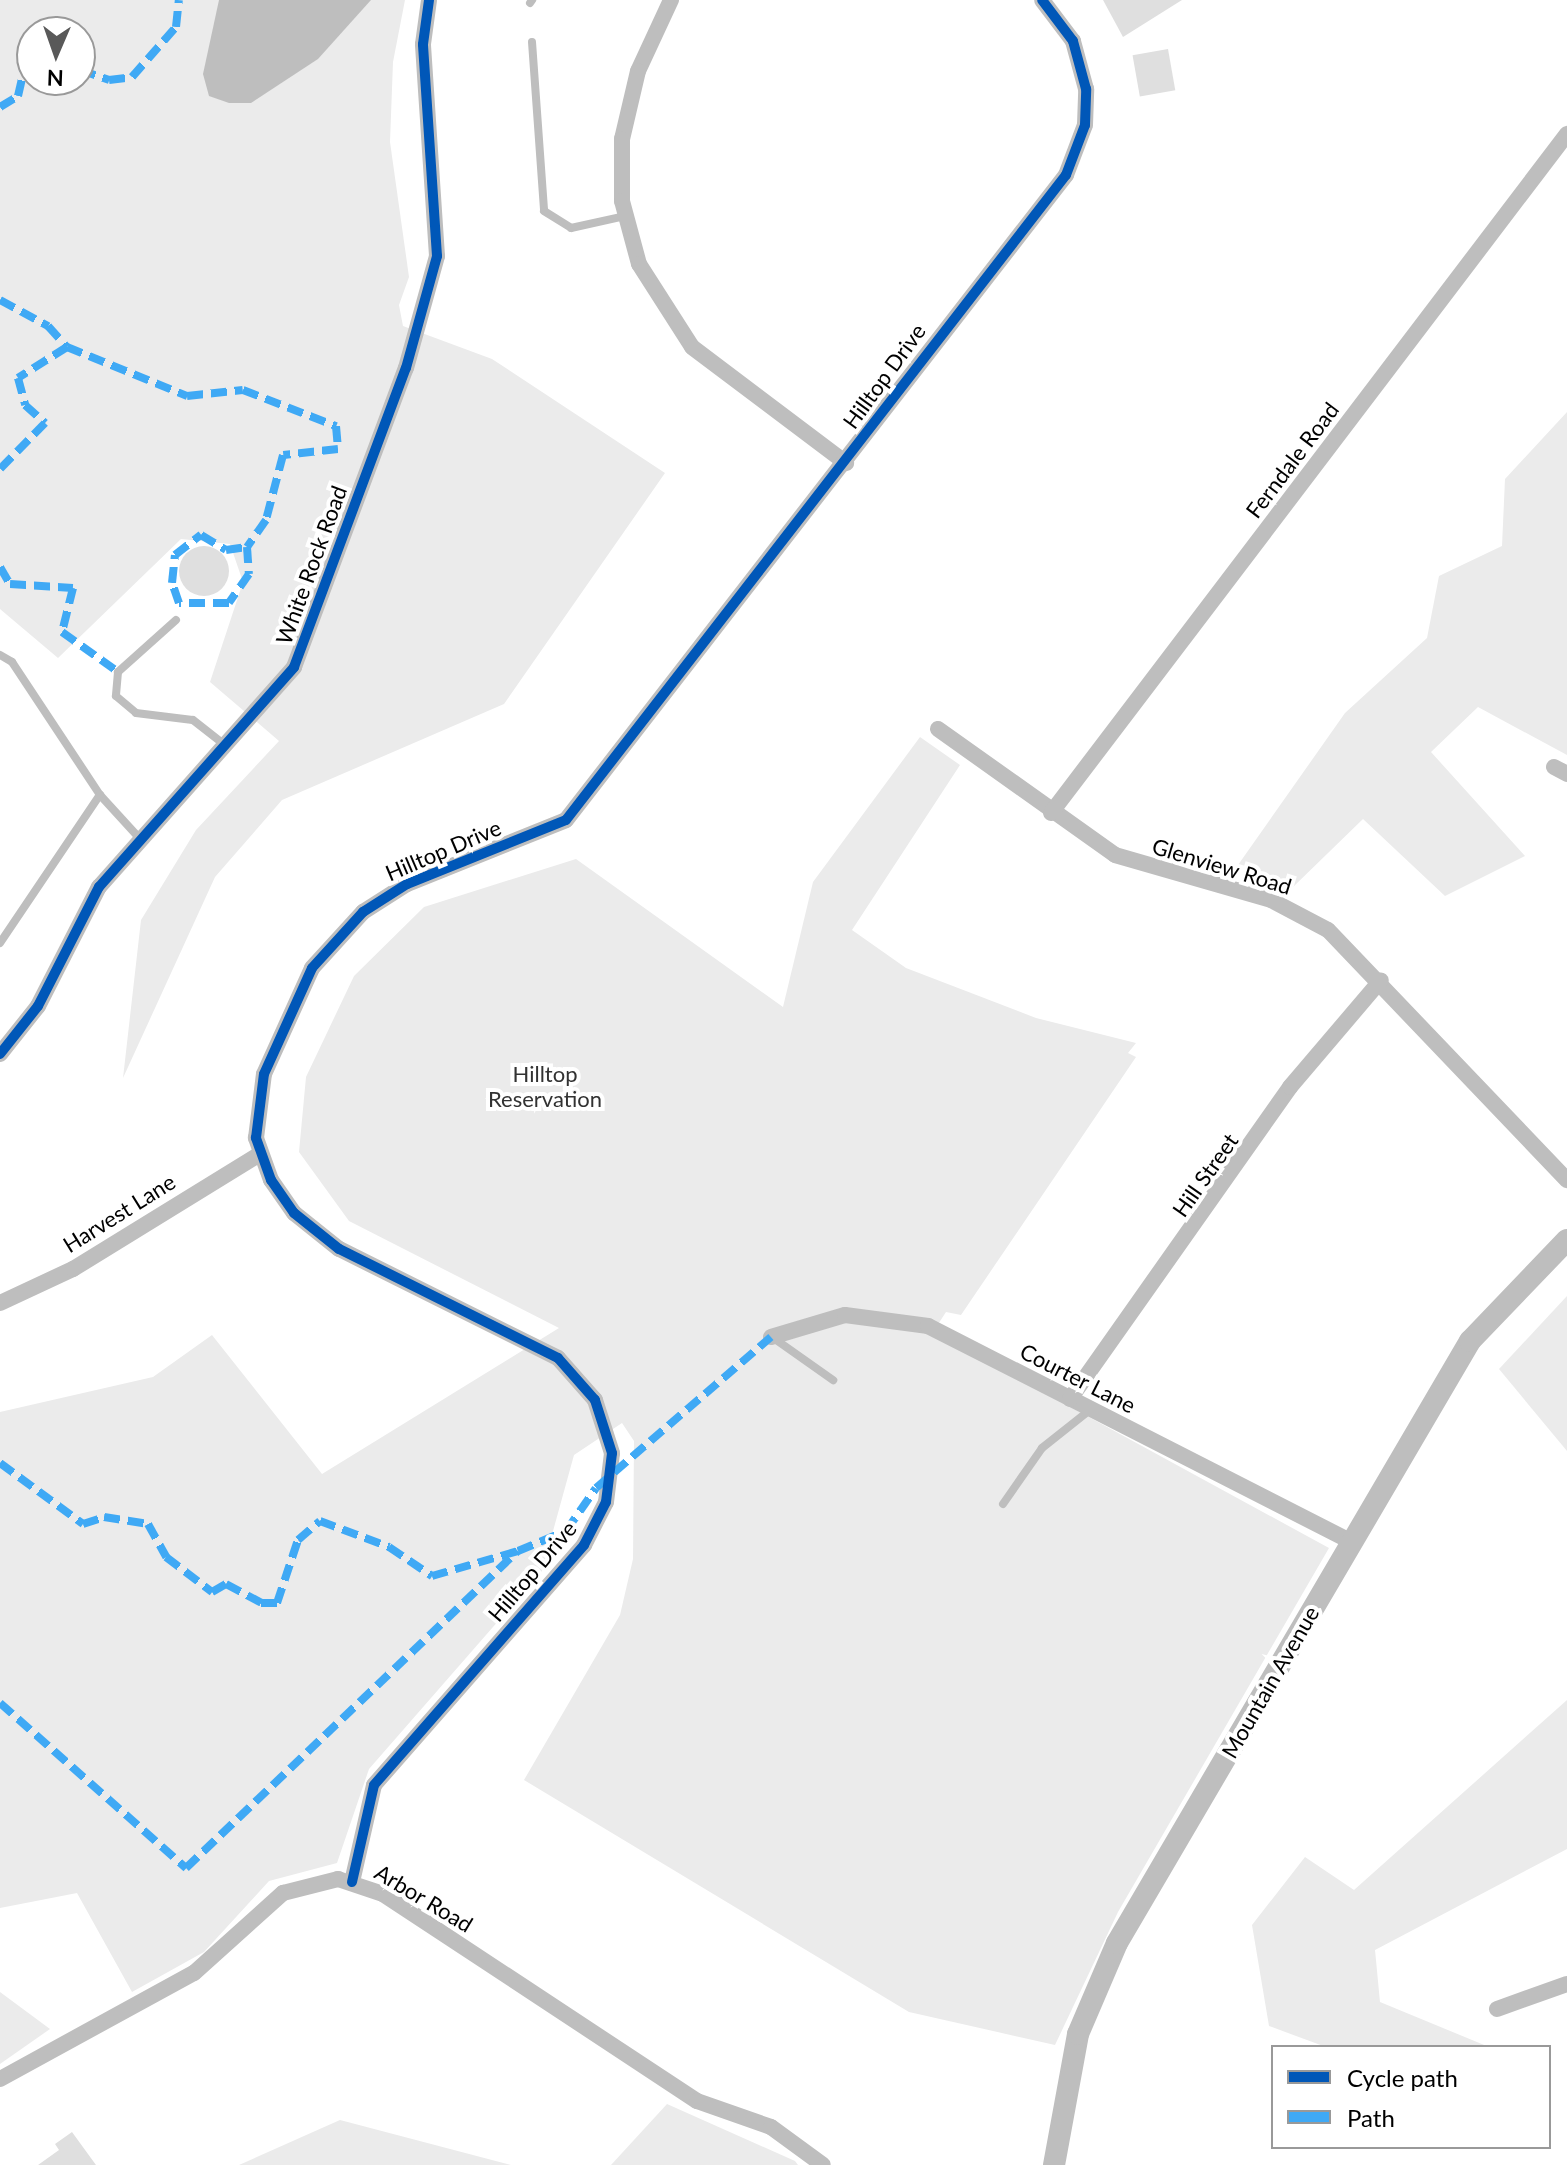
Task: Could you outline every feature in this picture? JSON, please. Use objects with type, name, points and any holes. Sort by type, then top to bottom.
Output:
[{"type":"street","name":"White Rock Road","points":[[0,1054],[38,1006],[85,907],[294,667],[406,368],[437,256],[423,58],[429,0]]},
{"type":"street","points":[[671,0],[625,116],[625,216],[649,286],[692,347],[846,463]]},
{"type":"street","name":"Hilltop Drive","points":[[352,1882],[374,1785],[593,1531],[610,1486],[612,1453],[595,1400],[558,1358],[339,1249],[294,1213],[260,1154],[255,1121],[264,1074],[327,948],[363,912],[407,884],[566,820],[846,463],[1074,159],[1085,125],[1083,72],[1065,27],[1042,0]]},
{"type":"street","name":"Ferndale Road","points":[[1051,813],[1567,134]]},
{"type":"street","name":"Glenview Road","points":[[938,729],[1051,813],[1115,855],[1296,911],[1343,942],[1567,1180]]},
{"type":"street","name":"Hill Street","points":[[1070,1399],[1290,1087],[1381,980]]},
{"type":"street","name":"Harvest Lane","points":[[0,1303],[73,1269],[260,1154]]},
{"type":"street","name":"Mountain Avenue","points":[[1054,2165],[1070,2068],[1102,1972],[1470,1341],[1567,1240]]},
{"type":"street","name":"Courter Lane","points":[[771,1337],[845,1315],[907,1320],[1091,1409],[1352,1542]]},
{"type":"street","name":"Arbor Road","points":[[0,2079],[194,1973],[283,1893],[310,1882],[352,1882],[383,1894],[697,2101],[771,2127],[823,2165]]},
{"type":"street","points":[[1497,2009],[1567,1984]]},
{"type":"lane","points":[[532,42],[544,211],[571,228],[625,216]]},
{"type":"lane","points":[[176,620],[118,672],[116,696],[136,713],[193,720],[226,747]]},
{"type":"lane","points":[[0,655],[12,662],[100,795],[142,841]]},
{"type":"lane","points":[[0,943],[100,795]]},
{"type":"lane","points":[[771,1337],[833,1380]]},
{"type":"lane","points":[[1003,1504],[1042,1448],[1091,1409]]},
{"type":"green space","points":[[0,0],[405,0],[393,62],[390,142],[409,277],[399,305],[403,326],[492,359],[665,473],[504,704],[282,800],[215,877],[123,1078],[141,920],[196,830],[279,741],[210,682],[243,582],[230,544],[181,539],[58,658],[0,609]]},
{"type":"green space","points":[[1567,412],[1567,755],[1478,707],[1431,752],[1525,856],[1445,896],[1363,819],[1292,888],[1238,865],[1345,713],[1427,638],[1439,576],[1502,546],[1505,479]]},
{"type":"green space","name":"Hilltop Reservation","points":[[920,737],[960,765],[852,930],[906,968],[1036,1018],[1136,1043],[1128,1053],[1136,1057],[961,1315],[946,1312],[933,1332],[1329,1548],[1118,1912],[1055,2045],[909,2012],[524,1780],[620,1615],[633,1559],[634,1441],[622,1423],[574,1455],[542,1571],[369,1769],[337,1863],[269,1881],[204,1952],[132,1992],[77,1893],[0,1908],[0,1412],[153,1377],[212,1335],[322,1474],[559,1328],[349,1221],[299,1152],[306,1077],[354,976],[424,907],[576,859],[783,1007],[813,882]]},
{"type":"green space","points":[[1567,1296],[1567,1451],[1499,1369]]},
{"type":"green space","points":[[1567,1700],[1567,1849],[1375,1950],[1380,2002],[1484,2045],[1321,2045],[1269,2026],[1252,1925],[1305,1857],[1354,1890]]},
{"type":"green space","points":[[0,1992],[50,2029],[0,2064]]},
{"type":"green space","points":[[667,2104],[795,2161],[798,2165],[611,2165]]},
{"type":"green space","points":[[340,2120],[511,2165],[239,2165]]},
{"type":"shaded area","points":[[219,0],[371,0],[318,59],[251,103],[229,103],[209,96],[203,74]]},
{"type":"building","points":[[1103,0],[1182,0],[1123,37]]},
{"type":"building","points":[[1168,49],[1175,90],[1140,97],[1133,55]]},
{"type":"building","points":[[194,547],[214,547],[228,561],[228,581],[214,595],[194,595],[180,581],[180,561]]},
{"type":"building","points":[[72,2132],[96,2165],[38,2165],[59,2150],[55,2144]]},
{"type":"marked path","points":[[96,76],[109,80],[132,77],[176,27],[179,0]]},
{"type":"marked path","points":[[0,107],[18,96]]},
{"type":"marked path","points":[[0,300],[48,326],[67,347],[18,378],[25,405],[45,423],[0,469]]},
{"type":"marked path","points":[[67,347],[187,396],[243,390],[336,426],[338,449],[283,455],[266,520],[247,547],[249,574],[229,603],[179,603],[172,583],[175,555],[201,535],[226,550],[247,547]]},
{"type":"marked path","points":[[0,567],[10,584],[73,588],[62,632],[118,672]]},
{"type":"marked path","points":[[0,1703],[186,1868],[518,1551],[566,1531],[596,1488],[771,1337]]},
{"type":"marked path","points":[[0,1463],[83,1524],[104,1517],[148,1524],[166,1557],[212,1592],[226,1584],[261,1603],[277,1603],[298,1540],[320,1521],[389,1547],[432,1576],[518,1551]]},
{"type":"cycle path","points":[[0,1054],[38,1006],[99,887],[294,667],[406,368],[437,256],[423,44],[429,0]]},
{"type":"cycle path","points":[[352,1882],[374,1785],[584,1545],[606,1502],[612,1453],[595,1400],[558,1358],[339,1249],[294,1213],[271,1180],[256,1138],[264,1074],[312,968],[363,912],[407,884],[566,820],[1066,175],[1085,125],[1086,89],[1073,41],[1042,0]]}]
